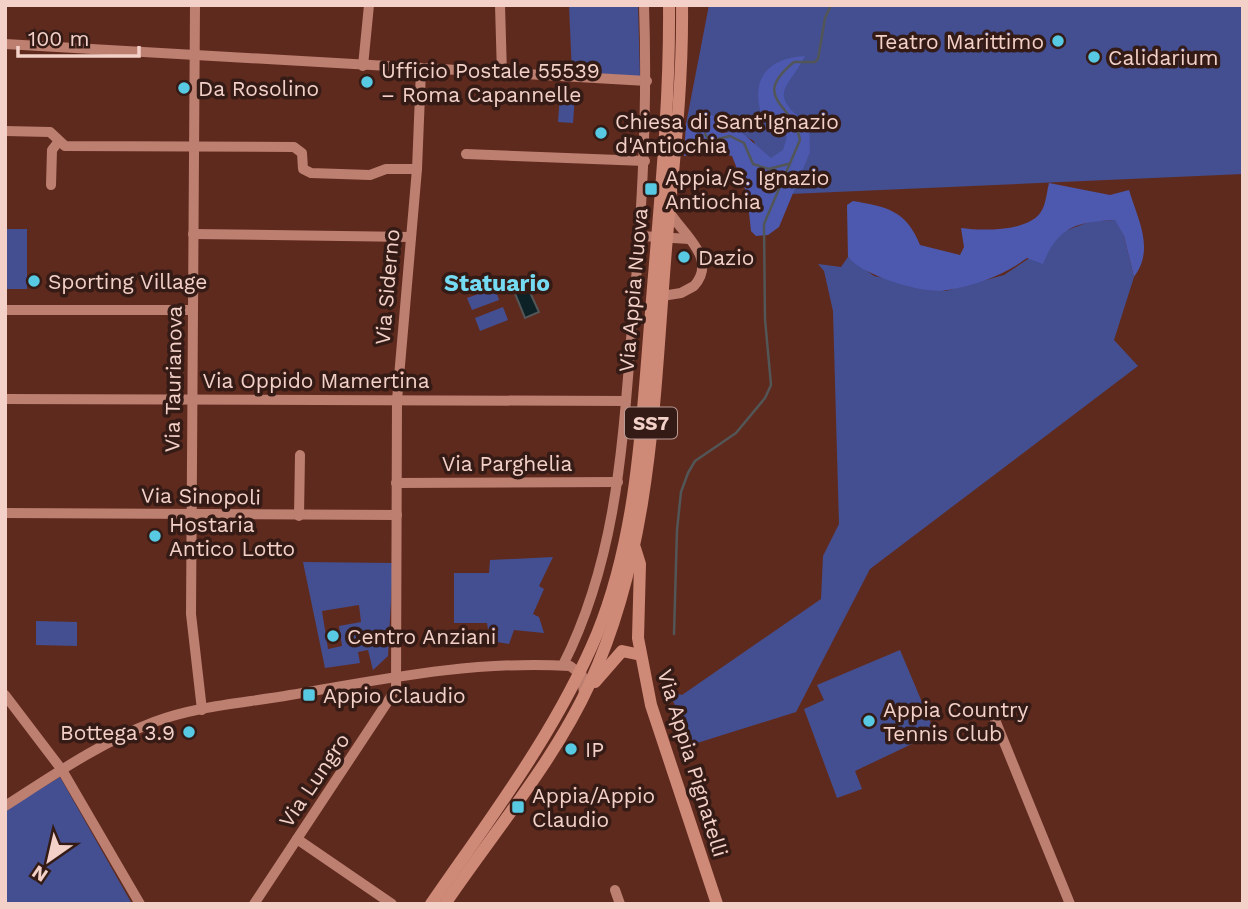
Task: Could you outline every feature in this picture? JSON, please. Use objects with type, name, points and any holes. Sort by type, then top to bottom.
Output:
[{"type":"main road","name":"Via Appia Nuova","points":[[445,904],[552,748],[583,696],[617,616],[635,548],[643,507],[662,296],[670,5]]},
{"type":"main road","name":"Via Appia Nuova","points":[[431,904],[542,742],[580,672],[606,610],[625,538],[662,237],[670,213],[680,94],[682,5]]},
{"type":"main road","points":[[625,538],[635,548]]},
{"type":"main road","name":"Via Appia Pignatelli","points":[[635,548],[640,570],[637,609],[641,655],[655,720],[717,904]]},
{"type":"main road","points":[[583,696],[620,652],[628,650],[641,655]]},
{"type":"street","name":"Via Taurianova","points":[[195,5],[191,614],[202,710]]},
{"type":"street","points":[[363,66],[369,5]]},
{"type":"street","points":[[500,5],[502,74]]},
{"type":"street","name":"Via Appia Nuova","points":[[563,665],[589,608],[599,577],[618,482],[641,236],[647,81],[644,5]]},
{"type":"street","points":[[5,44],[647,81]]},
{"type":"street","name":"Via Siderno","points":[[396,675],[397,400],[417,169],[421,70]]},
{"type":"street","points":[[5,131],[50,132],[65,146],[296,148],[302,153],[302,167],[307,173],[368,175],[384,169],[417,169]]},
{"type":"street","points":[[51,186],[52,152],[59,141]]},
{"type":"street","points":[[466,154],[645,160]]},
{"type":"street","points":[[662,296],[686,291],[699,280],[702,255],[670,213]]},
{"type":"street","points":[[193,234],[411,237]]},
{"type":"street","points":[[641,236],[689,239]]},
{"type":"street","points":[[5,310],[193,310]]},
{"type":"street","name":"Via Oppido Mamertina","points":[[5,399],[626,401]]},
{"type":"street","points":[[299,516],[300,455]]},
{"type":"street","name":"Via Parghelia","points":[[396,483],[618,482]]},
{"type":"street","name":"Via Sinopoli","points":[[5,513],[397,515]]},
{"type":"street","points":[[5,806],[62,770],[146,725],[202,710],[396,675],[477,667],[570,666],[580,672],[583,696]]},
{"type":"street","name":"Via Lungro","points":[[254,904],[394,696],[396,675]]},
{"type":"street","points":[[5,695],[62,770],[140,904]]},
{"type":"street","points":[[991,710],[1070,904]]},
{"type":"street","points":[[297,839],[392,904]]},
{"type":"street","points":[[615,890],[620,904]]},
{"type":"shaded area","points":[[569,5],[638,5],[640,78],[572,74]]},
{"type":"shaded area","points":[[709,5],[1243,5],[1243,174],[767,195],[754,141],[741,134],[686,124]]},
{"type":"shaded area","points":[[805,56],[787,85],[784,98],[796,115],[809,126],[810,152],[779,227],[768,235],[756,236],[751,231],[747,194],[732,156],[710,151],[684,156],[686,124],[699,112],[726,119],[721,133],[740,131],[771,158],[783,150],[787,137],[779,126],[764,122],[758,96],[759,85],[763,76],[779,62]]},
{"type":"shaded area","points":[[560,94],[575,95],[573,123],[558,122]]},
{"type":"shaded area","points":[[1049,183],[1110,195],[1129,190],[1144,245],[1140,266],[1134,277],[1124,236],[1115,220],[1090,222],[1070,229],[1055,241],[1043,264],[1027,258],[990,279],[948,290],[910,287],[867,271],[848,257],[847,205],[853,201],[876,205],[902,217],[920,245],[960,255],[964,247],[961,228],[981,230],[1028,223],[1042,210]]},
{"type":"shaded area","points":[[1116,220],[1124,236],[1134,277],[1114,340],[1138,366],[870,569],[796,712],[694,744],[668,691],[682,695],[821,599],[823,556],[839,524],[833,311],[824,271],[818,264],[841,267],[848,257],[874,276],[946,291],[1004,275],[1052,243],[1062,232],[1092,221]]},
{"type":"shaded area","points":[[5,229],[27,229],[27,289],[5,289]]},
{"type":"shaded area","points":[[527,286],[539,312],[525,318],[514,291]]},
{"type":"shaded area","points":[[495,288],[499,300],[472,310],[467,298]]},
{"type":"shaded area","points":[[503,307],[508,320],[480,331],[475,318]]},
{"type":"shaded area","points":[[553,557],[539,586],[544,589],[533,614],[539,617],[544,633],[514,630],[509,644],[497,642],[496,628],[488,629],[487,623],[454,623],[454,573],[489,573],[490,560]]},
{"type":"shaded area","points":[[303,562],[393,563],[388,656],[373,670],[368,650],[358,652],[360,663],[325,668]],"holes":[[[359,605],[361,622],[339,626],[342,646],[328,649],[322,611]]]},
{"type":"shaded area","points":[[36,621],[77,622],[77,646],[36,645]]},
{"type":"shaded area","name":"Appia Country Tennis Club","points":[[900,650],[935,733],[855,771],[862,789],[837,798],[804,709],[824,700],[817,685]]},
{"type":"shaded area","points":[[60,777],[132,904],[5,904],[5,810]]},
{"type":"waterway","points":[[674,634],[677,530],[681,492],[688,473],[695,461],[736,433],[765,398],[771,385],[765,319],[764,224],[800,140],[790,117],[778,101],[775,85],[781,74],[794,62],[815,62],[818,59],[825,18],[831,5]]},
{"type":"waterway","points":[[705,134],[710,141],[730,136],[744,143],[753,164],[769,169],[788,164]]},
{"type":"place","name":"Teatro Marittimo","points":[[1058,41]]},
{"type":"place","name":"Calidarium","points":[[1094,57]]},
{"type":"place","name":"Ufficio Postale 55539 – Roma Capannelle","points":[[367,82]]},
{"type":"place","name":"Da Rosolino","points":[[184,88]]},
{"type":"place","name":"Chiesa di Sant'Ignazio d'Antiochia","points":[[601,133]]},
{"type":"place","name":"Appia/S. Ignazio Antiochia","points":[[651,189]]},
{"type":"place","name":"Dazio","points":[[684,257]]},
{"type":"place","name":"Sporting Village","points":[[34,281]]},
{"type":"place","name":"Hostaria Antico Lotto","points":[[155,536]]},
{"type":"place","name":"Centro Anziani","points":[[333,636]]},
{"type":"place","name":"Appio Claudio","points":[[309,695]]},
{"type":"place","name":"Appia Country Tennis Club","points":[[869,721]]},
{"type":"place","name":"Bottega 3.9","points":[[189,732]]},
{"type":"place","name":"IP","points":[[571,749]]},
{"type":"place","name":"Appia/Appio Claudio","points":[[518,807]]},
{"type":"district","name":"Statuario","points":[[497,283]]}]
